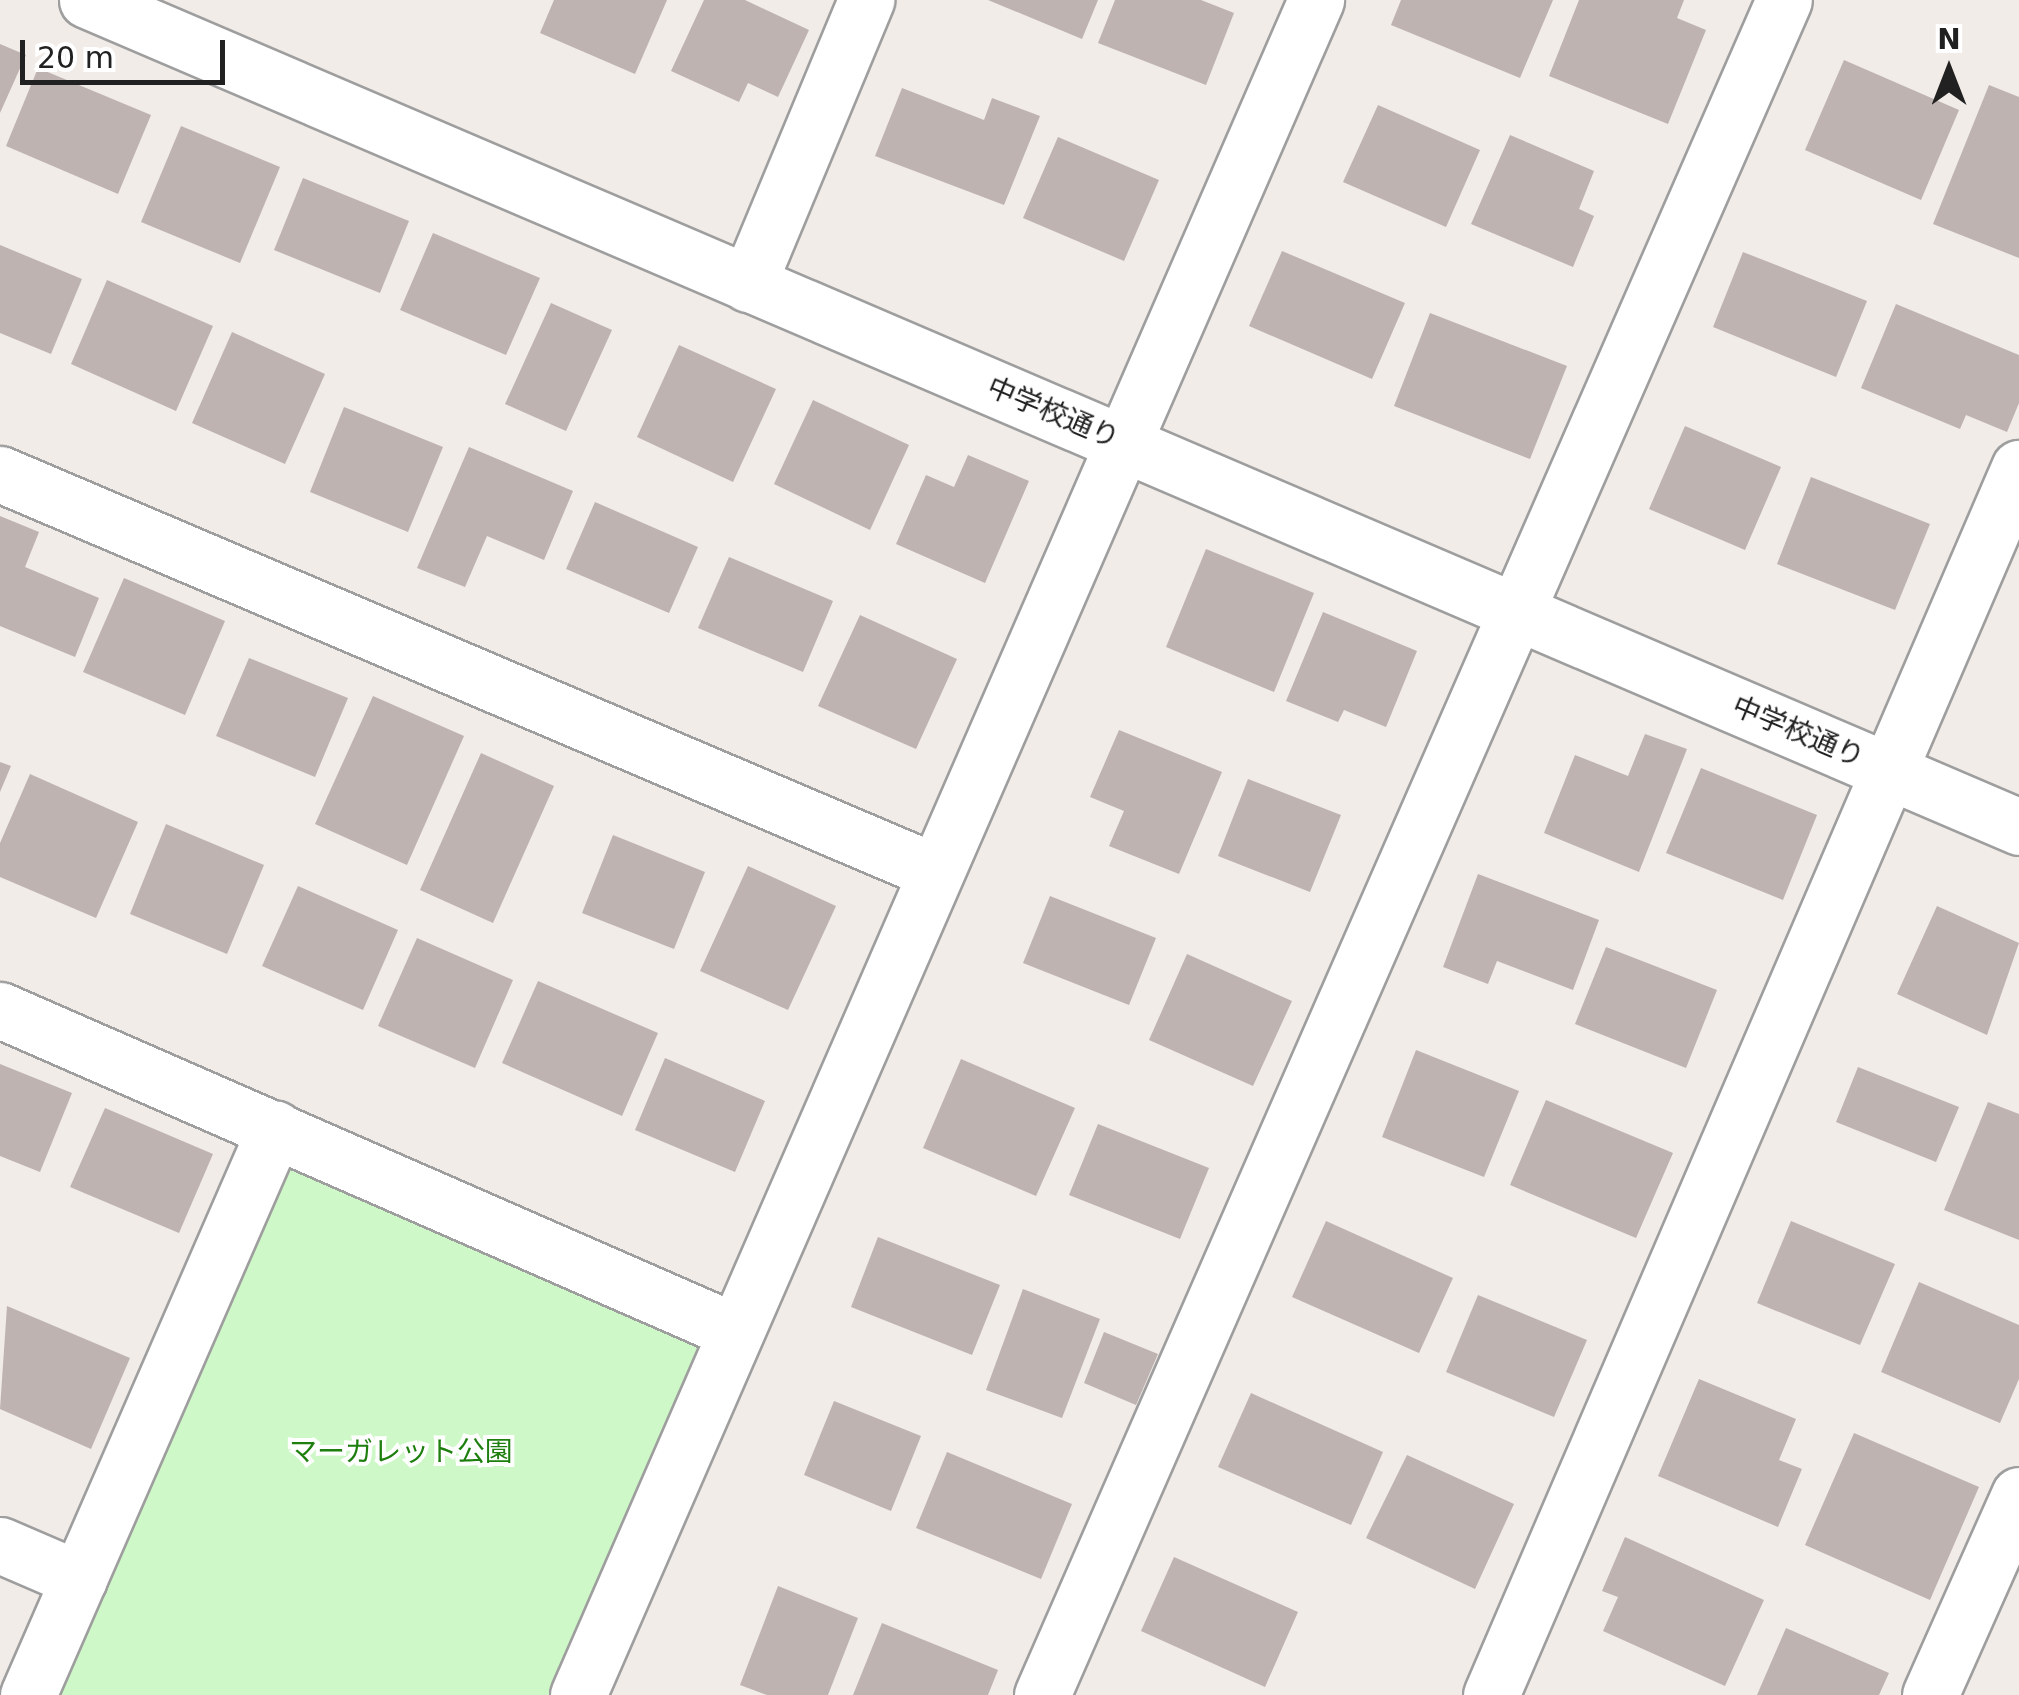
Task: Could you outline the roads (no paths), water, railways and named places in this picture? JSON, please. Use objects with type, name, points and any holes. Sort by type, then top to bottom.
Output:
[{"type":"street","name":"中学校通り","points":[[87,0],[143,13],[748,284],[2019,827]]},
{"type":"street","points":[[748,284],[866,0]]},
{"type":"street","points":[[578,1695],[930,870],[1316,0]]},
{"type":"street","points":[[1042,1695],[1519,614],[1784,0]]},
{"type":"street","points":[[1491,1695],[2019,468]]},
{"type":"street","points":[[0,474],[930,870]]},
{"type":"street","points":[[0,1010],[732,1330]]},
{"type":"street","points":[[28,1695],[275,1129]]},
{"type":"street","points":[[1930,1695],[2019,1495]]},
{"type":"street","points":[[0,1545],[79,1579]]},
{"type":"park label","name":"マーガレット公園","points":[[401,1452]]}]
